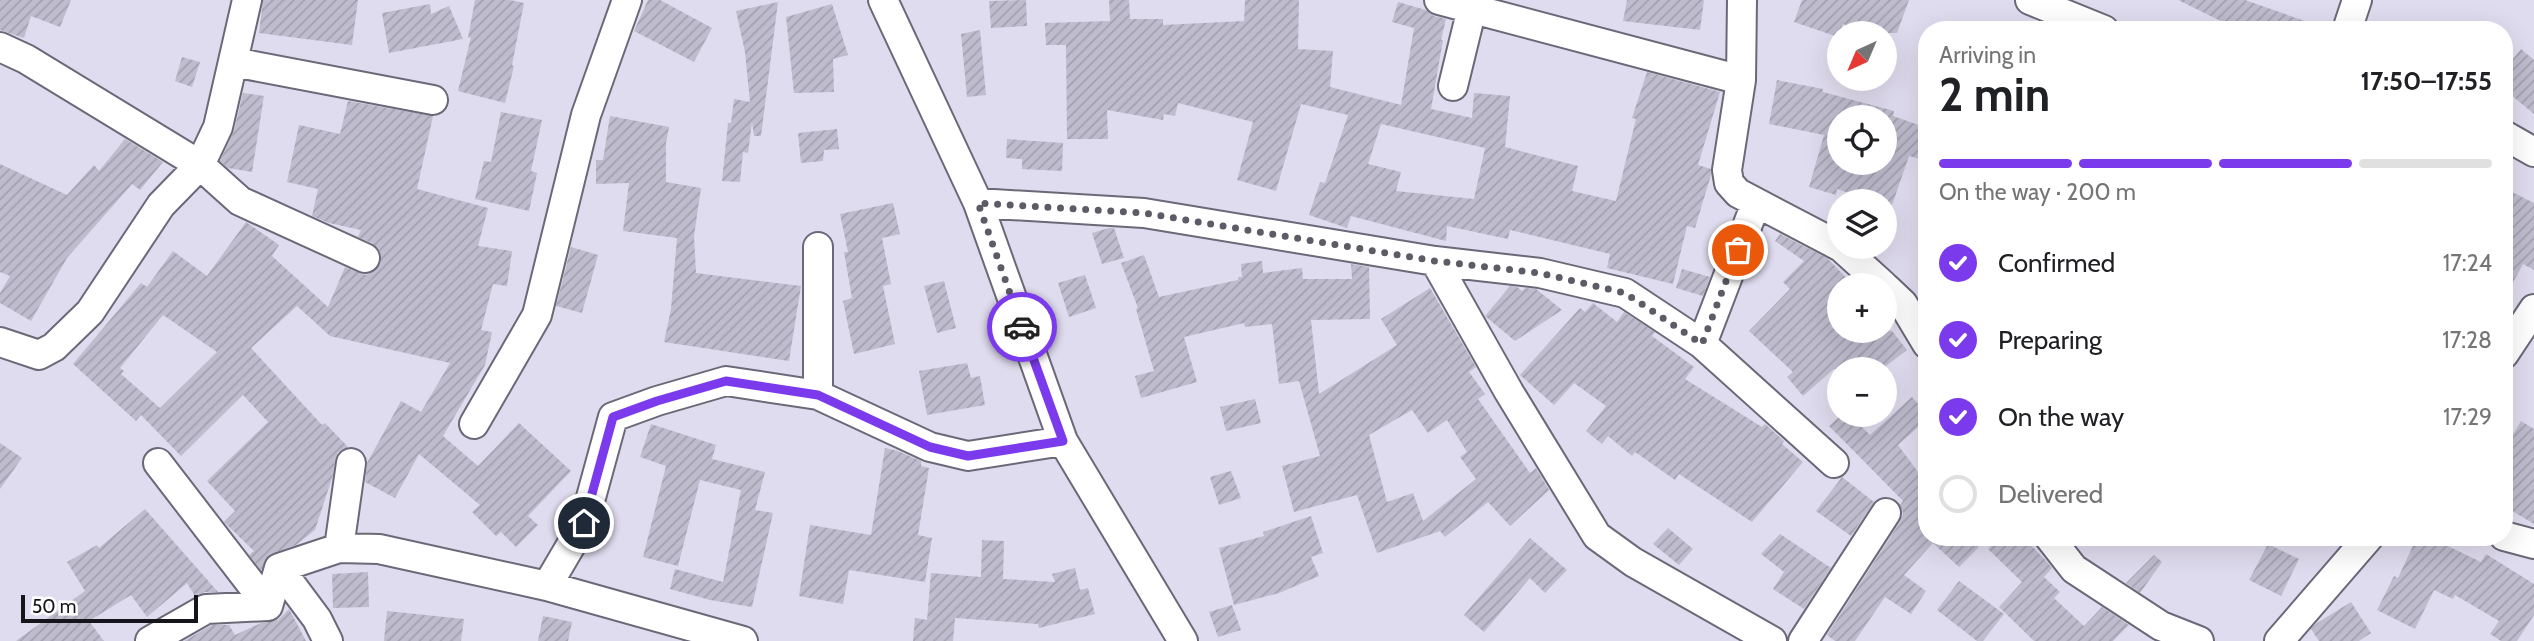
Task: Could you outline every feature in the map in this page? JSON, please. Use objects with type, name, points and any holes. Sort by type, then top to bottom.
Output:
[{"type":"street","points":[[0,342],[39,355],[54,347],[90,312],[162,205],[200,164],[218,127],[247,0]]},
{"type":"street","points":[[474,424],[537,315],[586,115],[627,0]]},
{"type":"street","points":[[883,0],[978,203],[1063,441],[1183,641]]},
{"type":"street","points":[[1439,0],[1473,5],[1741,80]]},
{"type":"street","points":[[1742,0],[1741,80],[1727,170],[1729,183],[1738,193],[1827,239]]},
{"type":"street","points":[[2350,21],[2357,0]]},
{"type":"street","points":[[2035,1],[2083,21]]},
{"type":"street","points":[[1453,86],[1473,5]]},
{"type":"street","points":[[0,47],[26,59],[200,164],[240,201],[365,258]]},
{"type":"street","points":[[233,62],[433,100]]},
{"type":"street","points":[[2513,140],[2534,152]]},
{"type":"street","points":[[978,203],[1144,213],[1435,261],[1540,273],[1625,293],[1702,344],[1834,463]]},
{"type":"street","points":[[1702,344],[1756,203]]},
{"type":"street","points":[[818,247],[818,395]]},
{"type":"street","points":[[1854,259],[1870,273]]},
{"type":"street","points":[[1435,261],[1509,392],[1597,536],[1633,562],[1772,641]]},
{"type":"street","points":[[1897,298],[1918,329]]},
{"type":"street","points":[[2513,340],[2534,309]]},
{"type":"street","points":[[547,586],[584,523],[613,417],[726,381],[818,395],[930,447],[968,456],[1063,441]]},
{"type":"street","points":[[158,463],[268,606]]},
{"type":"street","points":[[339,548],[351,463]]},
{"type":"street","points":[[1803,641],[1886,513]]},
{"type":"street","points":[[2513,538],[2534,544]]},
{"type":"street","points":[[2056,546],[2074,569],[2161,626],[2199,641]]},
{"type":"street","points":[[2279,641],[2360,546]]},
{"type":"street","points":[[279,568],[339,548],[379,549],[547,586],[743,641]]},
{"type":"street","points":[[268,606],[279,568]]},
{"type":"street","points":[[279,568],[317,619],[328,641]]},
{"type":"street","points":[[150,641],[206,609],[268,606]]},
{"type":"building","points":[[0,0],[71,0],[60,27],[31,16],[24,38],[0,30]]},
{"type":"building","points":[[263,0],[358,0],[352,45],[259,33]]},
{"type":"building","points":[[475,0],[510,0],[524,3],[505,103],[458,91],[471,37],[468,38]]},
{"type":"building","points":[[648,0],[660,0],[712,28],[694,62],[634,31]]},
{"type":"building","points":[[1026,0],[1027,26],[991,28],[989,1]]},
{"type":"building","points":[[1109,0],[1129,0],[1130,19],[1163,19],[1163,25],[1244,21],[1245,0],[1299,0],[1298,49],[1333,51],[1330,87],[1401,105],[1414,28],[1392,22],[1398,2],[1426,10],[1434,16],[1446,19],[1431,109],[1472,118],[1474,93],[1510,96],[1505,147],[1578,166],[1572,191],[1616,201],[1636,119],[1632,118],[1647,72],[1720,92],[1698,165],[1711,169],[1711,175],[1695,228],[1687,226],[1673,284],[1607,268],[1610,254],[1510,230],[1508,239],[1447,226],[1446,241],[1351,216],[1347,228],[1309,215],[1320,182],[1325,183],[1348,115],[1301,104],[1276,191],[1237,180],[1253,122],[1178,103],[1175,116],[1164,114],[1163,120],[1107,110],[1108,139],[1067,139],[1066,45],[1046,45],[1045,23],[1110,21]],"holes":[[[1381,124],[1485,148],[1474,199],[1396,191],[1401,172],[1368,164]]]},
{"type":"building","points":[[1627,0],[1704,0],[1700,30],[1623,21]]},
{"type":"building","points":[[1802,0],[1909,0],[1897,33],[1897,21],[1827,21],[1827,33],[1794,22]]},
{"type":"building","points":[[2178,0],[2245,0],[2305,21],[2221,21]]},
{"type":"building","points":[[778,2],[761,136],[754,136],[752,122],[748,153],[743,152],[740,182],[722,181],[728,123],[731,123],[734,99],[750,102],[745,52],[736,11]]},
{"type":"building","points":[[430,4],[431,14],[449,6],[463,39],[389,53],[382,13]]},
{"type":"building","points":[[832,4],[848,55],[833,59],[834,92],[794,93],[786,17]]},
{"type":"building","points":[[980,30],[986,95],[967,97],[961,34]]},
{"type":"building","points":[[2521,49],[2534,60],[2534,114],[2513,96],[2513,59]]},
{"type":"building","points":[[182,57],[200,62],[192,87],[175,81]]},
{"type":"building","points":[[1777,80],[1823,89],[1823,92],[1872,105],[1827,105],[1827,175],[1897,175],[1897,117],[1918,125],[1918,158],[1909,156],[1897,191],[1827,189],[1827,192],[1809,187],[1824,135],[1769,124]]},
{"type":"building","points":[[243,93],[264,96],[252,172],[228,168],[220,161],[234,131]]},
{"type":"building","points":[[348,101],[433,116],[417,189],[488,208],[478,246],[512,251],[507,286],[493,284],[481,330],[492,332],[485,365],[443,436],[478,466],[519,423],[571,471],[528,516],[538,525],[516,547],[501,532],[496,536],[472,512],[480,505],[419,454],[395,498],[365,482],[367,463],[401,401],[421,412],[450,363],[330,336],[297,306],[251,348],[322,425],[325,423],[348,447],[338,452],[315,530],[296,545],[270,554],[261,570],[249,555],[254,551],[224,522],[235,511],[207,481],[268,422],[243,395],[181,456],[141,415],[136,421],[73,364],[141,283],[147,287],[173,251],[207,276],[246,222],[279,245],[272,256],[328,307],[345,267],[366,275],[375,271],[380,264],[379,249],[358,237],[361,230],[312,216],[318,189],[287,182],[299,125],[340,134]],"holes":[[[163,315],[217,352],[160,408],[121,374],[124,371],[120,368]]]},
{"type":"building","points":[[501,112],[542,120],[531,171],[537,173],[529,211],[475,199],[484,161],[491,162]]},
{"type":"building","points":[[610,116],[669,127],[666,143],[666,182],[701,188],[694,236],[696,273],[801,286],[789,361],[664,342],[671,309],[677,238],[623,231],[629,183],[596,184],[596,160],[603,160]]},
{"type":"building","points":[[837,129],[839,149],[824,150],[823,161],[801,163],[798,133]]},
{"type":"building","points":[[125,139],[163,162],[140,190],[132,184],[67,258],[31,321],[0,303],[0,293],[10,276],[0,272],[0,164],[67,195],[94,165],[99,171]]},
{"type":"building","points":[[1007,139],[1063,143],[1062,171],[1022,169],[1022,159],[1006,158]]},
{"type":"building","points":[[2513,192],[2534,203],[2534,270],[2523,264],[2513,282]]},
{"type":"building","points":[[893,203],[900,234],[882,238],[891,284],[883,286],[895,344],[854,354],[843,301],[852,298],[844,252],[848,252],[840,214]]},
{"type":"building","points":[[1114,228],[1124,258],[1102,264],[1092,233]]},
{"type":"building","points":[[1780,234],[1827,258],[1841,273],[1827,273],[1827,343],[1897,343],[1897,337],[1907,350],[1897,358],[1827,357],[1827,375],[1803,396],[1787,377],[1793,372],[1749,331],[1790,289],[1783,282],[1804,261],[1775,241]]},
{"type":"building","points":[[571,247],[598,255],[582,313],[556,306]]},
{"type":"building","points":[[1144,255],[1159,297],[1238,280],[1238,277],[1242,277],[1241,264],[1262,261],[1263,273],[1302,268],[1303,279],[1352,279],[1351,264],[1369,267],[1370,319],[1311,320],[1319,394],[1397,345],[1381,319],[1430,288],[1476,367],[1469,372],[1485,394],[1478,399],[1530,473],[1536,468],[1549,490],[1510,526],[1488,502],[1445,537],[1440,531],[1377,553],[1357,495],[1294,512],[1282,466],[1320,456],[1299,381],[1279,384],[1272,324],[1245,327],[1244,323],[1184,337],[1197,382],[1141,398],[1135,376],[1154,371],[1136,309],[1138,308],[1121,263]],"holes":[[[1412,410],[1428,433],[1447,420],[1467,452],[1460,457],[1476,479],[1423,521],[1413,493],[1387,502],[1369,435]]]},
{"type":"building","points":[[1682,269],[1710,277],[1703,296],[1676,288]]},
{"type":"building","points":[[1085,275],[1096,308],[1069,317],[1058,283]]},
{"type":"building","points":[[944,281],[956,328],[937,333],[924,286]]},
{"type":"building","points":[[1510,286],[1522,291],[1525,288],[1536,289],[1562,310],[1515,341],[1485,316]]},
{"type":"building","points":[[1593,303],[1617,322],[1624,312],[1655,332],[1652,336],[1694,367],[1685,379],[1762,427],[1765,424],[1784,441],[1782,444],[1803,462],[1752,522],[1679,474],[1675,480],[1635,452],[1632,456],[1608,436],[1602,444],[1586,431],[1606,406],[1574,383],[1554,405],[1520,375],[1580,308],[1585,312]]},
{"type":"building","points":[[967,363],[971,378],[980,376],[985,405],[927,415],[919,371]]},
{"type":"building","points":[[1912,397],[1918,403],[1918,427],[1898,445],[1918,472],[1918,546],[1930,546],[1904,575],[1926,591],[1911,614],[1885,597],[1855,641],[1835,641],[1827,635],[1900,522],[1903,513],[1900,505],[1903,501],[1830,427],[1862,427],[1870,435],[1879,427],[1897,427],[1897,411]]},
{"type":"building","points":[[1255,399],[1261,423],[1226,431],[1220,407]]},
{"type":"building","points":[[2521,421],[2534,429],[2534,524],[2513,511],[2513,434]]},
{"type":"building","points":[[651,424],[716,445],[712,459],[765,472],[755,510],[773,513],[752,607],[710,600],[670,589],[675,569],[723,582],[741,490],[700,480],[678,566],[643,557],[666,466],[640,457]]},
{"type":"building","points":[[0,443],[22,458],[0,489]]},
{"type":"building","points":[[885,448],[921,461],[921,466],[929,468],[918,535],[932,538],[925,582],[849,570],[843,604],[799,596],[810,525],[871,535]]},
{"type":"building","points":[[1231,471],[1241,498],[1219,505],[1210,477]]},
{"type":"building","points":[[1842,477],[1874,502],[1851,536],[1816,511]]},
{"type":"building","points":[[145,509],[218,592],[205,592],[195,596],[187,583],[147,617],[131,595],[89,621],[104,641],[16,641],[85,591],[67,562],[97,545],[99,548]]},
{"type":"building","points":[[1311,516],[1323,553],[1311,557],[1319,576],[1279,593],[1234,605],[1219,548],[1264,536],[1263,532]]},
{"type":"building","points":[[1668,528],[1693,549],[1679,565],[1653,544]]},
{"type":"building","points":[[1780,534],[1831,568],[1804,609],[1773,589],[1784,572],[1761,554]]},
{"type":"building","points":[[1530,538],[1567,570],[1545,593],[1530,578],[1484,632],[1464,615]]},
{"type":"building","points":[[982,540],[1004,541],[1003,579],[1055,582],[1052,574],[1075,568],[1080,590],[1088,588],[1095,614],[1039,628],[1038,624],[955,618],[953,641],[913,641],[915,618],[927,620],[931,573],[981,577]]},
{"type":"building","points":[[1936,546],[1978,546],[1959,567]]},
{"type":"building","points":[[1991,546],[2032,546],[2052,568],[2044,577],[2060,592],[2054,598],[2084,626],[2102,607],[2129,625],[2113,641],[2034,641],[1999,607],[2022,582],[1988,549]]},
{"type":"building","points":[[2267,546],[2299,559],[2281,596],[2249,580]]},
{"type":"building","points":[[2413,546],[2448,546],[2481,562],[2486,554],[2534,584],[2534,615],[2517,641],[2501,641],[2490,634],[2499,621],[2455,595],[2453,599],[2434,590],[2415,629],[2377,610],[2394,576],[2398,578]]},
{"type":"building","points":[[2154,555],[2162,562],[2140,593],[2126,583]]},
{"type":"building","points":[[368,572],[369,607],[333,608],[332,574]]},
{"type":"building","points":[[1959,581],[2004,614],[1983,641],[1977,641],[1937,610]]},
{"type":"building","points":[[2351,602],[2371,633],[2359,641],[2319,641],[2311,629]]},
{"type":"building","points":[[1232,605],[1241,630],[1218,637],[1209,612]]},
{"type":"building","points":[[289,609],[306,641],[184,641],[212,625],[229,625],[235,635],[261,623],[278,620]]},
{"type":"building","points":[[387,611],[464,619],[461,641],[384,641]]},
{"type":"building","points":[[543,616],[572,622],[568,641],[538,641]]},
{"type":"way so far","points":[[1022,327],[978,203],[1144,213],[1435,261],[1540,273],[1625,293],[1702,344],[1738,250]]},
{"type":"route","points":[[584,523],[613,417],[726,381],[818,395],[930,447],[968,456],[1063,441],[1022,327]]}]
